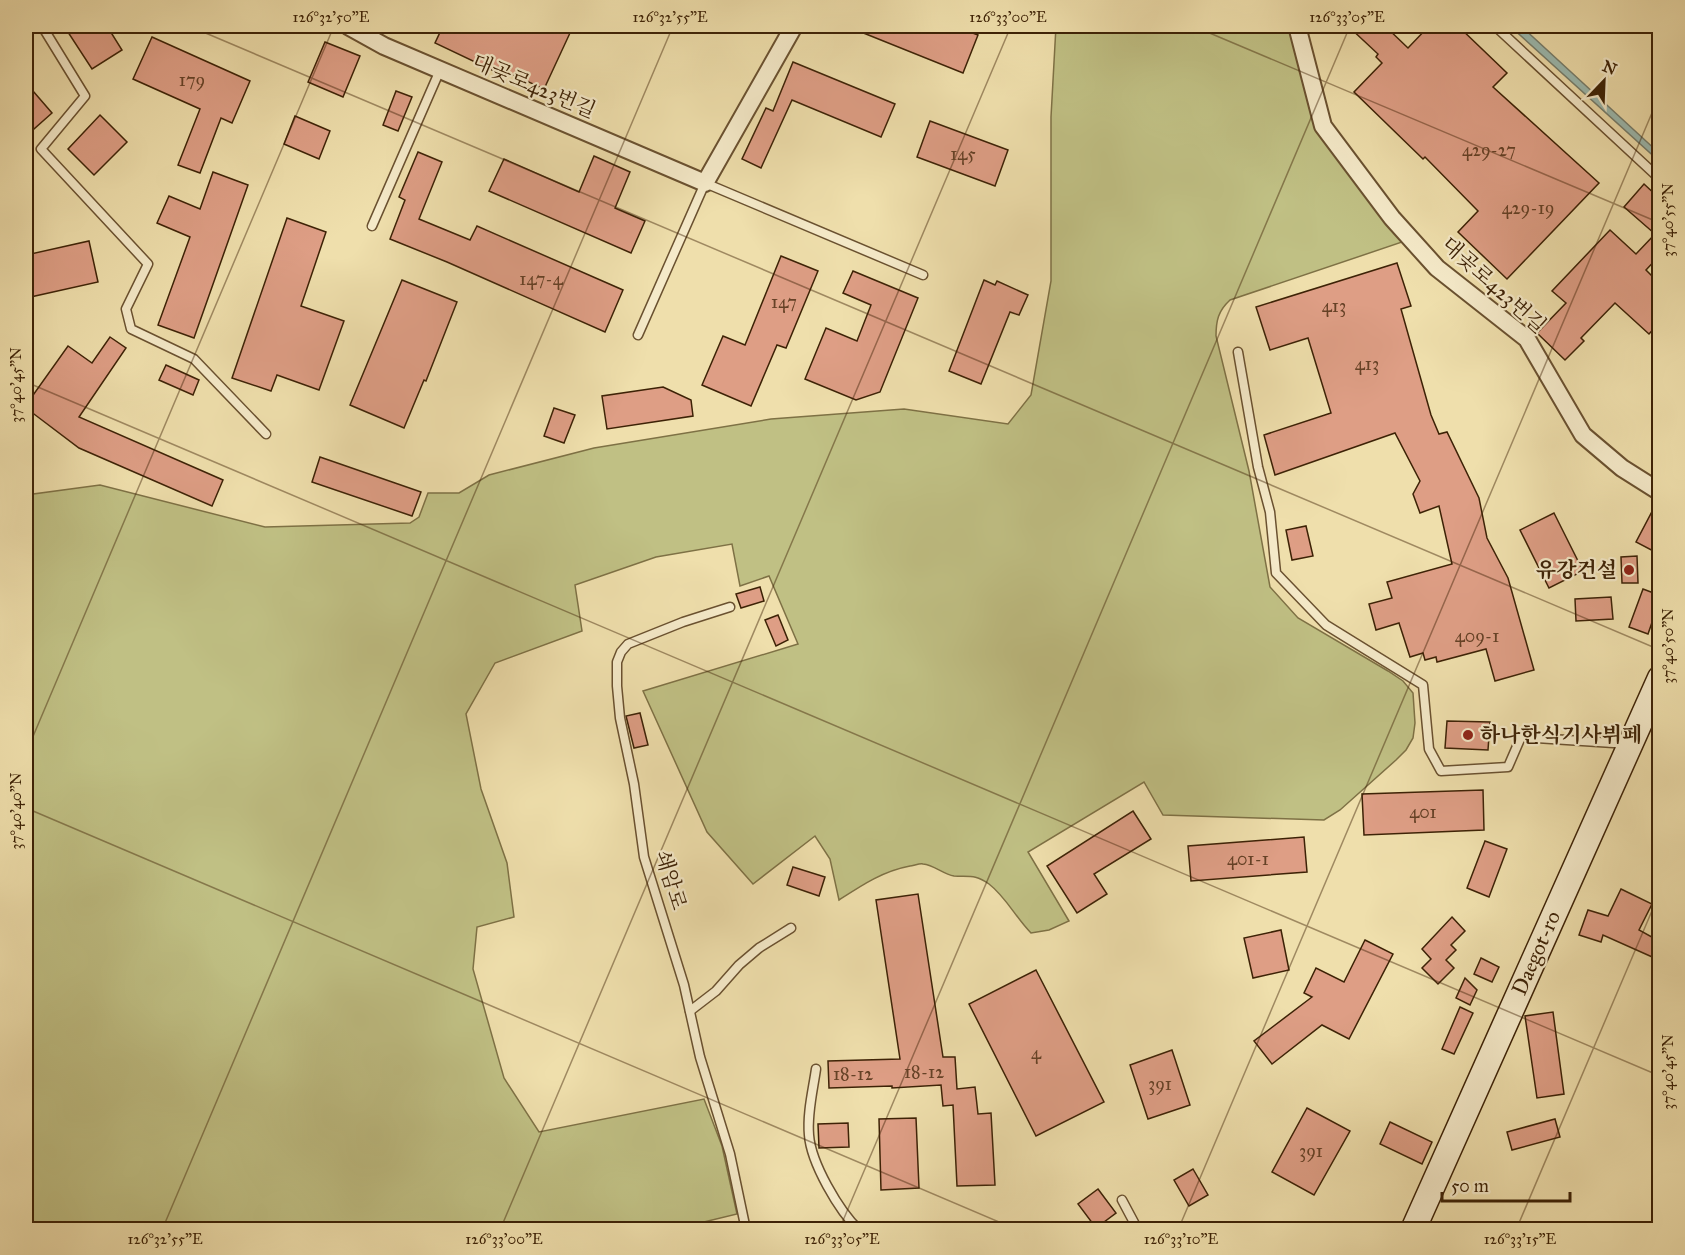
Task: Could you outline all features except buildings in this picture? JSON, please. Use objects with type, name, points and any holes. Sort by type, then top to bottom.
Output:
[{"type":"street","name":"대곶로423번길","points":[[348,26],[384,46],[705,183]]},
{"type":"street","points":[[705,183],[794,26]]},
{"type":"street","name":"대곶로423번길","points":[[1297,26],[1323,126],[1392,218],[1437,268],[1527,339],[1583,435],[1622,468],[1659,492]]},
{"type":"street","name":"Daegot-ro","points":[[1413,1230],[1659,678]]},
{"type":"lane","points":[[42,26],[85,96],[41,149],[148,264],[126,309],[131,329],[194,359],[266,434]]},
{"type":"lane","points":[[1499,26],[1659,179]]},
{"type":"lane","points":[[372,226],[440,70]]},
{"type":"lane","points":[[638,335],[705,183]]},
{"type":"lane","name":"대곶로423번길","points":[[705,183],[923,275]]},
{"type":"lane","points":[[1239,352],[1258,467],[1270,512],[1275,573],[1326,625],[1423,685],[1429,749],[1441,771],[1508,766],[1521,737],[1630,744]]},
{"type":"lane","name":"쇄암로","points":[[730,608],[645,635],[628,644],[621,652],[617,662],[620,718],[634,784],[642,850],[684,985],[709,1089],[730,1154],[746,1230]]},
{"type":"lane","points":[[690,1011],[716,991],[739,965],[759,948],[791,928]]},
{"type":"lane","points":[[816,1069],[809,1120],[812,1149],[835,1200],[848,1220],[859,1230]]},
{"type":"lane","points":[[1122,1200],[1138,1230]]},
{"type":"green space","points":[[1056,26],[1297,26],[1323,126],[1411,239],[1230,300],[1218,316],[1216,326],[1216,336],[1249,471],[1270,587],[1298,618],[1403,681],[1413,693],[1415,723],[1413,738],[1406,750],[1340,810],[1324,820],[1163,815],[1144,782],[1028,852],[1069,921],[1049,930],[1031,933],[1001,895],[984,881],[972,877],[950,875],[922,864],[900,868],[882,875],[839,900],[830,859],[815,836],[753,884],[707,832],[643,691],[798,644],[769,576],[740,586],[732,544],[656,557],[575,585],[582,631],[495,663],[466,714],[481,789],[507,863],[514,917],[477,927],[473,969],[504,1078],[539,1132],[704,1099],[722,1146],[737,1214],[675,1229],[87,1230],[79,1222],[26,1223],[26,495],[100,485],[265,527],[410,523],[419,517],[428,493],[459,493],[489,475],[594,448],[771,419],[904,409],[1008,424],[1031,395],[1051,281],[1051,117]]},
{"type":"water","points":[[1510,26],[1521,26],[1659,153],[1659,161]]},
{"type":"place","name":"유강건설","points":[[1629,570]]},
{"type":"place","name":"하나한식기사뷔페","points":[[1468,735]]}]
